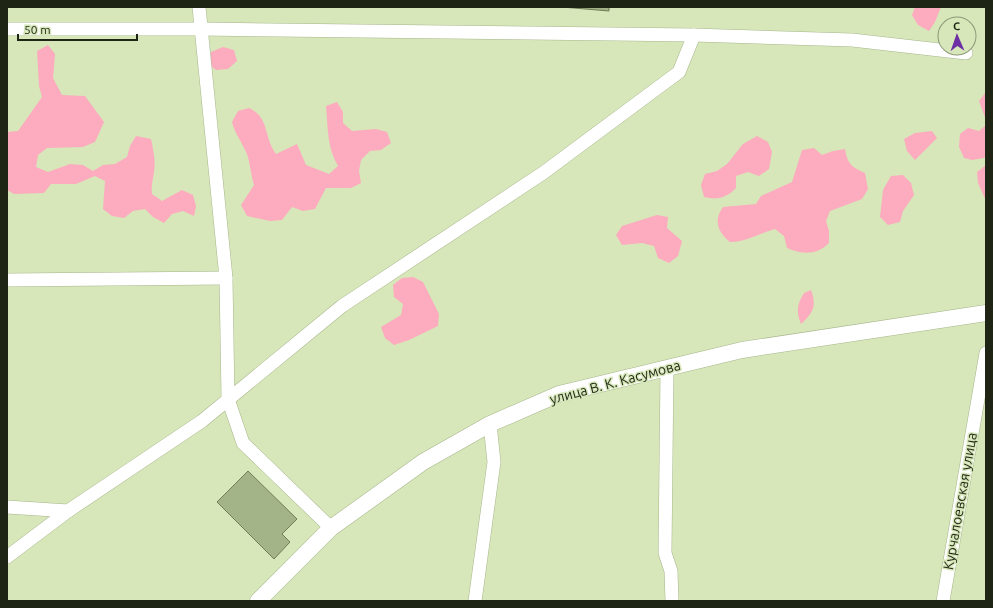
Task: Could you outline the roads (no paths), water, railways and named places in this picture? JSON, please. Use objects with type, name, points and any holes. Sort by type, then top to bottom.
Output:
[{"type":"street","points":[[199,7],[226,278],[228,399],[243,443],[331,528]]},
{"type":"street","points":[[7,29],[200,29],[694,35],[852,40],[937,50]]},
{"type":"street","points":[[7,557],[68,511],[202,420],[342,306],[543,173],[679,72],[694,35]]},
{"type":"street","points":[[7,280],[226,278]]},
{"type":"street","name":"улица В. К. Касумова","points":[[258,601],[331,528],[423,462],[490,424],[559,394],[742,350],[986,313]]},
{"type":"street","name":"Курчалоевская улица","points":[[943,601],[986,353]]},
{"type":"street","points":[[667,368],[665,553],[671,571],[672,601]]},
{"type":"street","points":[[476,601],[494,462],[490,424]]},
{"type":"street","points":[[7,507],[68,511]]}]
